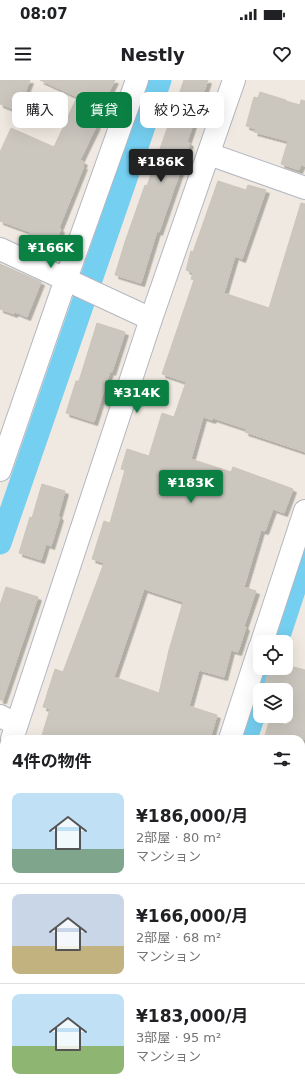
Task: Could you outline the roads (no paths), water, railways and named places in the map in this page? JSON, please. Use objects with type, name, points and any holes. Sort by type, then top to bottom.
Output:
[{"type":"street","points":[[0,470],[137,80]]},
{"type":"street","points":[[9,726],[234,80]]},
{"type":"street","points":[[209,154],[305,188]]},
{"type":"street","points":[[0,249],[151,319]]},
{"type":"street","points":[[264,635],[305,511]]},
{"type":"street","points":[[231,735],[253,668]]},
{"type":"waterway","points":[[0,543],[160,80]]},
{"type":"waterway","points":[[279,635],[305,557]]},
{"type":"waterway","points":[[264,683],[267,675]]},
{"type":"waterway","points":[[247,735],[253,718]]}]
